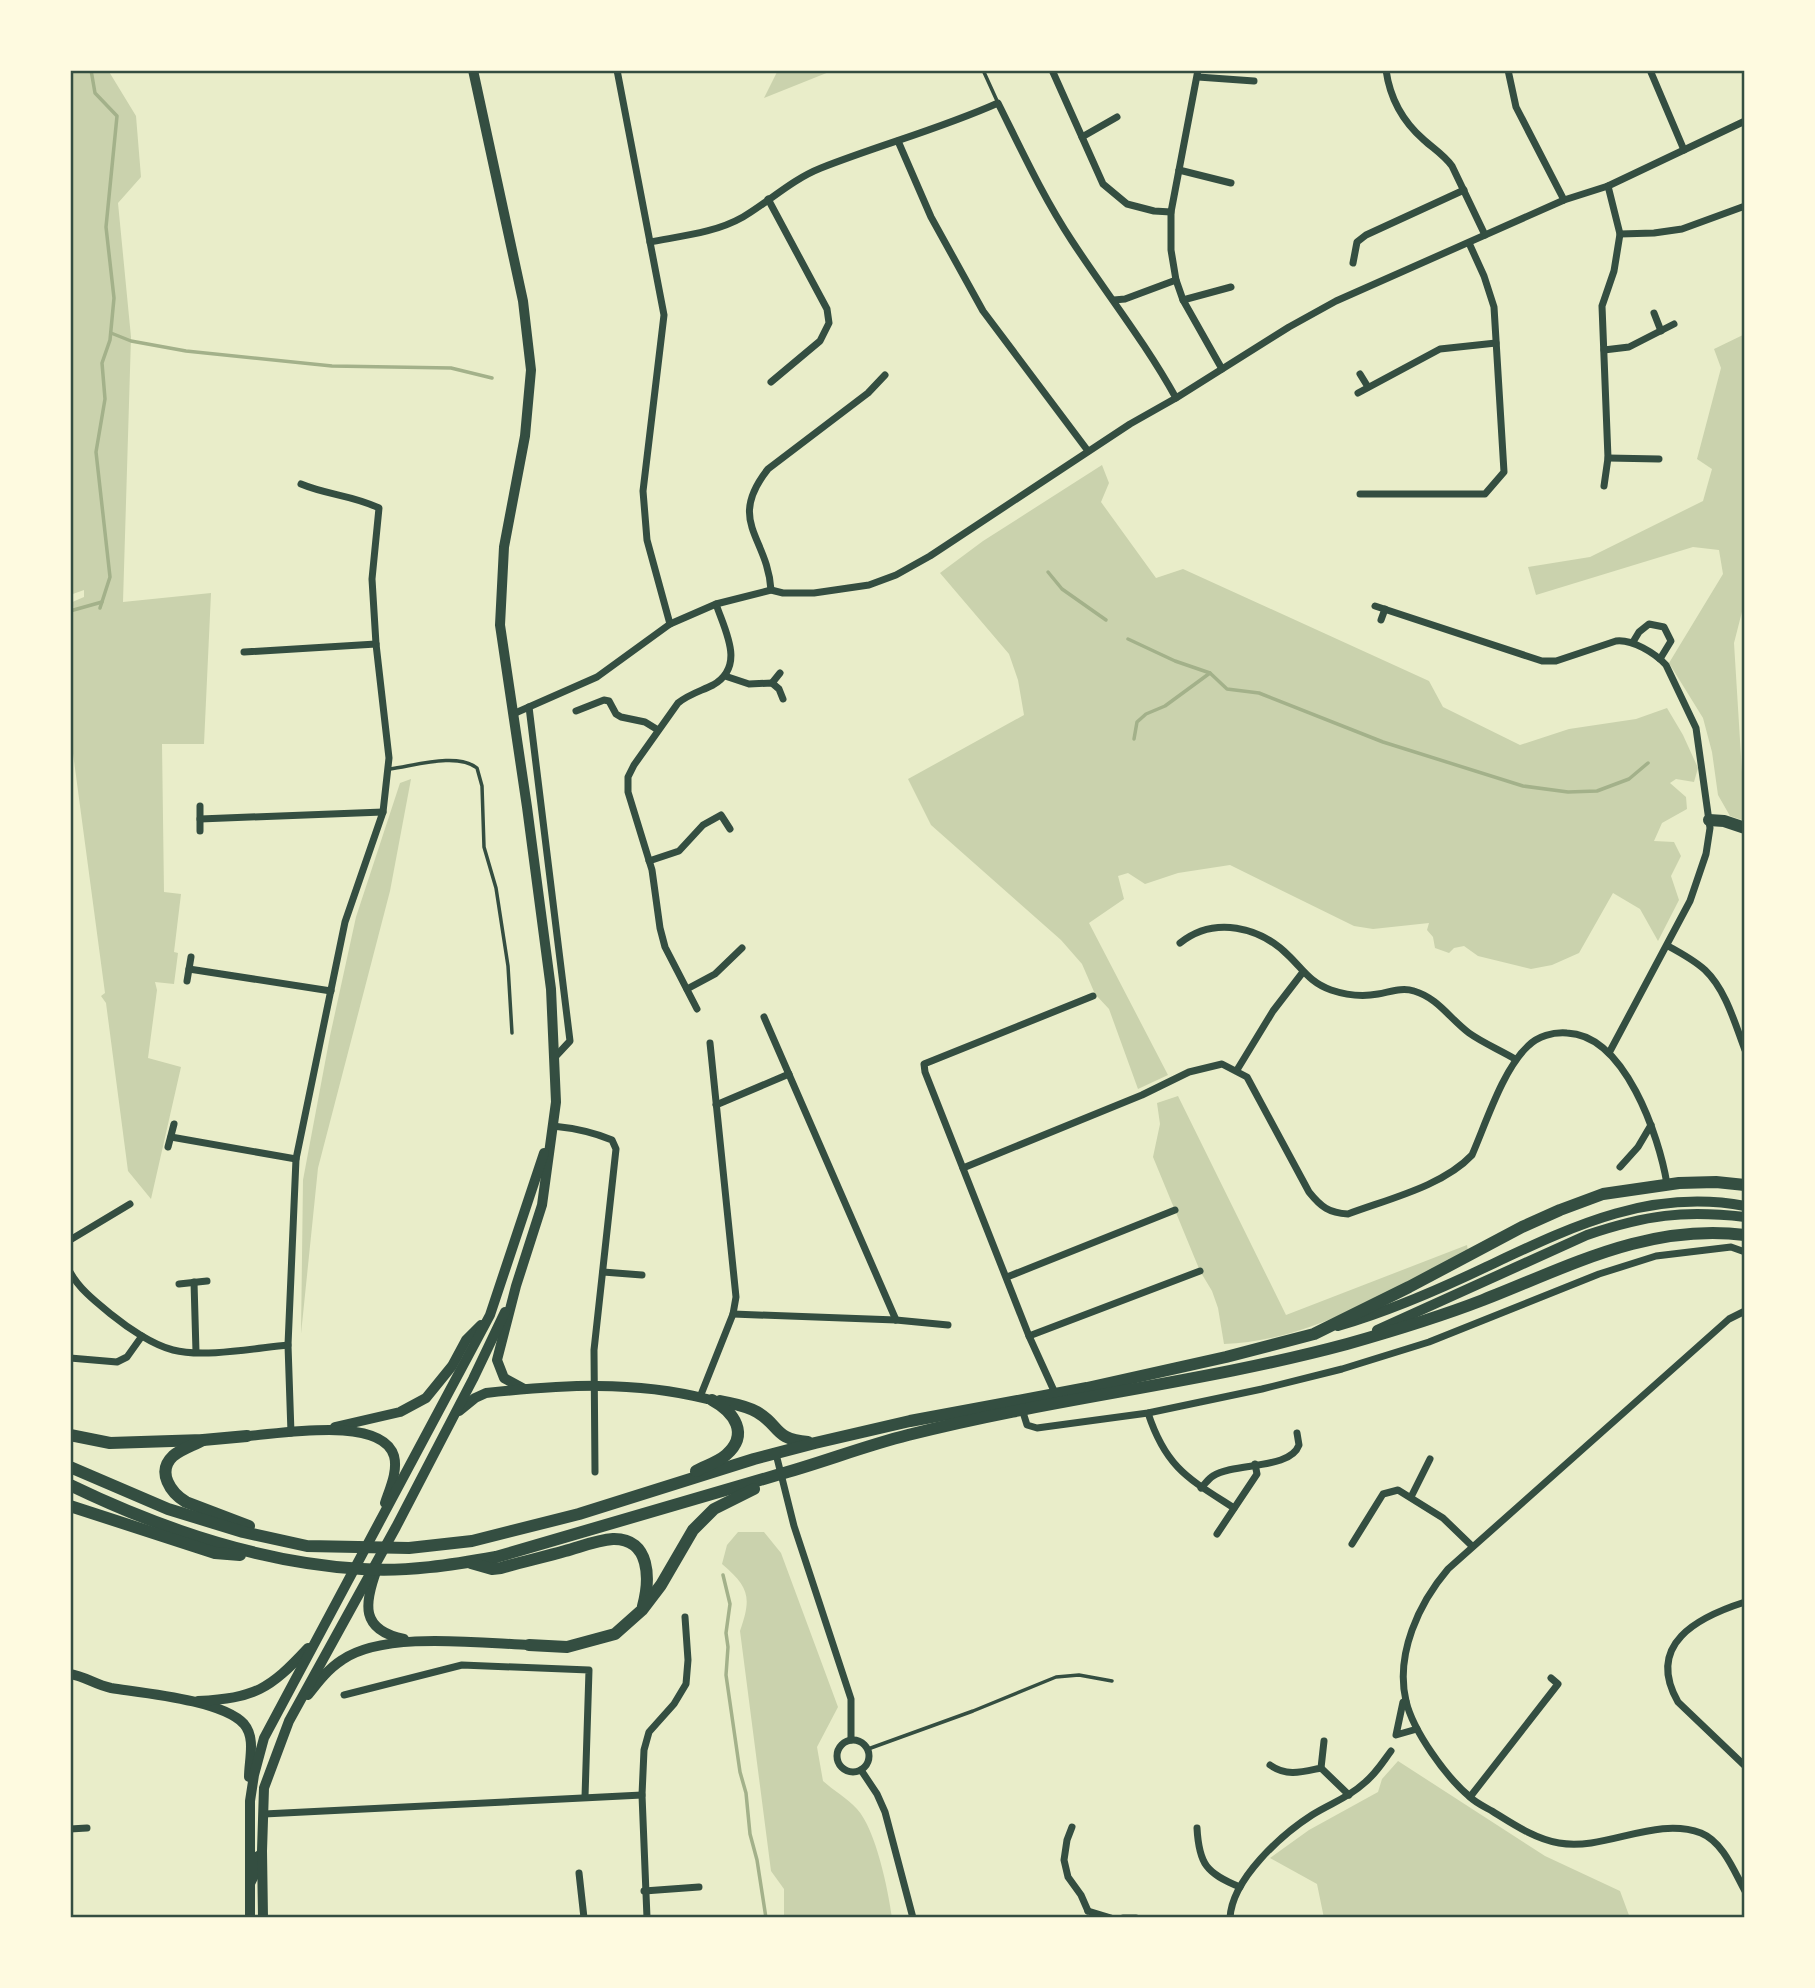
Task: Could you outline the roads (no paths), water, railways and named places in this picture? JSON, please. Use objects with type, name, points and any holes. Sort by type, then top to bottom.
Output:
[{"type":"highway","points":[[1709,820],[1724,821],[1745,828]]},
{"type":"highway","points":[[70,1506],[215,1553],[364,1569],[424,1568],[496,1557],[1055,1394],[1226,1357],[1314,1334],[1560,1210],[1604,1194],[1667,1184],[1716,1182],[1745,1185]]},
{"type":"highway","points":[[70,1467],[168,1509],[243,1532],[307,1546],[409,1548],[472,1541],[542,1524],[815,1443],[910,1421],[1227,1373],[1346,1344],[1469,1305],[1631,1243],[1678,1234],[1745,1236]]},
{"type":"highway","points":[[706,1399],[743,1406],[759,1413],[784,1436],[792,1440],[815,1443]]},
{"type":"highway","points":[[663,1487],[725,1456],[736,1443],[738,1425],[731,1412],[706,1399]]},
{"type":"highway","points":[[70,1435],[110,1443],[247,1436]]},
{"type":"highway","points":[[203,1440],[177,1454],[169,1462],[166,1474],[172,1490],[186,1502],[254,1528],[277,1540]]},
{"type":"highway","points":[[529,1646],[567,1647],[615,1634],[642,1610],[673,1567],[693,1530],[714,1509],[763,1486],[778,1475]]},
{"type":"highway","points":[[70,1485],[192,1535],[270,1557]]},
{"type":"highway","points":[[467,1562],[492,1569],[601,1541],[622,1540],[632,1545],[645,1560],[648,1579],[642,1610]]},
{"type":"main road","points":[[473,70],[523,301],[530,370],[525,436],[504,547],[500,625],[551,989],[556,1102],[542,1205],[516,1286],[497,1360],[504,1378],[524,1389]]},
{"type":"main road","points":[[250,1801],[264,1738],[490,1315],[553,1126]]},
{"type":"main road","points":[[1314,1334],[1417,1299],[1594,1219],[1661,1203],[1718,1201],[1745,1206]]},
{"type":"main road","points":[[1346,1344],[1587,1235],[1614,1226],[1647,1217],[1695,1213],[1745,1217]]},
{"type":"main road","points":[[263,1918],[264,1788],[289,1721],[368,1582],[473,1379],[516,1286]]},
{"type":"main road","points":[[325,1430],[400,1412],[426,1398],[452,1366],[466,1340],[490,1315]]},
{"type":"main road","points":[[454,1415],[475,1398],[486,1393],[593,1384],[676,1391],[706,1399]]},
{"type":"main road","points":[[247,1436],[325,1430],[365,1432],[379,1437],[394,1455],[395,1469],[381,1521]]},
{"type":"main road","points":[[368,1582],[367,1603],[377,1628],[392,1636],[419,1642]]},
{"type":"main road","points":[[190,1702],[239,1698],[257,1692],[288,1670],[319,1636]]},
{"type":"main road","points":[[289,1721],[321,1678],[343,1659],[367,1648],[380,1644],[419,1642],[529,1646]]},
{"type":"main road","points":[[71,1672],[97,1685],[190,1702],[232,1714],[246,1726],[251,1746],[250,1918]]},
{"type":"street","points":[[617,70],[664,314],[643,491],[643,513],[647,540],[670,624]]},
{"type":"street","points":[[1052,70],[1103,184],[1127,204],[1171,212]]},
{"type":"street","points":[[1387,70],[1388,86],[1395,105],[1418,135],[1446,157],[1485,234]]},
{"type":"street","points":[[1508,70],[1516,107],[1564,200]]},
{"type":"street","points":[[1650,70],[1684,150]]},
{"type":"street","points":[[1222,369],[1183,300],[1176,280],[1171,250],[1171,212],[1198,74],[1254,81]]},
{"type":"street","points":[[650,242],[716,229],[743,217],[792,182],[819,169],[956,122],[998,103],[1048,202],[1150,351],[1176,398]]},
{"type":"street","points":[[1082,137],[1117,117]]},
{"type":"street","points":[[513,714],[597,677],[670,624],[716,604],[771,590],[783,593],[814,593],[869,585],[896,575],[930,556],[1130,424],[1336,301],[1564,200],[1608,187],[1745,121]]},
{"type":"street","points":[[898,141],[931,217],[983,311],[1088,451]]},
{"type":"street","points":[[1179,170],[1231,183]]},
{"type":"street","points":[[1604,486],[1608,458],[1602,306],[1614,271],[1620,234],[1608,187]]},
{"type":"street","points":[[1353,263],[1357,242],[1366,235],[1464,190]]},
{"type":"street","points":[[768,199],[827,309],[829,323],[820,341],[771,382]]},
{"type":"street","points":[[1620,234],[1682,229],[1745,206]]},
{"type":"street","points":[[1360,494],[1485,494],[1504,472],[1494,307],[1469,243]]},
{"type":"street","points":[[1114,300],[1125,299],[1176,280]]},
{"type":"street","points":[[1183,300],[1231,287]]},
{"type":"street","points":[[1654,313],[1661,331]]},
{"type":"street","points":[[1604,351],[1629,347],[1674,324]]},
{"type":"street","points":[[1358,393],[1440,349],[1496,343]]},
{"type":"street","points":[[1360,374],[1368,387]]},
{"type":"street","points":[[771,590],[770,577],[748,508],[758,482],[768,470],[868,393],[885,375]]},
{"type":"street","points":[[1608,458],[1659,459]]},
{"type":"street","points":[[291,1433],[288,1345],[296,1158],[345,922],[383,813],[388,758],[372,579],[379,508],[350,496],[318,491],[301,484]]},
{"type":"street","points":[[697,1009],[662,938],[649,861],[628,792],[628,777],[678,703],[725,676],[733,651],[716,604]]},
{"type":"street","points":[[1375,606],[1542,661],[1556,661],[1616,641],[1633,642],[1660,659],[1684,700],[1696,728],[1709,820],[1706,854],[1690,901],[1609,1054]]},
{"type":"street","points":[[1381,620],[1385,609]]},
{"type":"street","points":[[1633,642],[1648,624],[1664,627],[1671,641],[1660,659]]},
{"type":"street","points":[[244,652],[376,645]]},
{"type":"street","points":[[772,683],[780,673]]},
{"type":"street","points":[[725,676],[749,684],[772,683],[779,689],[783,699]]},
{"type":"street","points":[[576,711],[604,700],[609,701],[616,714],[621,717],[645,722],[658,730]]},
{"type":"street","points":[[529,707],[570,1041],[556,1056]]},
{"type":"street","points":[[200,806],[200,831]]},
{"type":"street","points":[[200,819],[383,813]]},
{"type":"street","points":[[649,861],[680,851],[703,825],[721,815],[730,830]]},
{"type":"street","points":[[1180,943],[1193,933],[1206,929],[1226,926],[1245,930],[1277,945],[1314,982],[1333,991],[1354,996],[1412,990],[1438,1003],[1468,1032],[1515,1059]]},
{"type":"street","points":[[1668,946],[1693,960],[1719,988],[1745,1050]]},
{"type":"street","points":[[687,989],[715,974],[742,948]]},
{"type":"street","points":[[187,981],[191,957]]},
{"type":"street","points":[[189,969],[331,991]]},
{"type":"street","points":[[1237,1070],[1273,1011],[1303,972]]},
{"type":"street","points":[[1055,1394],[962,1168],[925,1072],[924,1063],[1093,996]]},
{"type":"street","points":[[764,1017],[896,1320]]},
{"type":"street","points":[[962,1168],[1206,1066],[1222,1064],[1247,1077],[1319,1206],[1332,1213],[1348,1214],[1445,1177],[1461,1167],[1472,1155],[1515,1059],[1529,1044],[1557,1032],[1573,1033],[1591,1039],[1609,1054],[1633,1085],[1664,1162],[1667,1184]]},
{"type":"street","points":[[706,1399],[736,1297],[710,1043]]},
{"type":"street","points":[[716,1105],[789,1074]]},
{"type":"street","points":[[168,1147],[174,1124]]},
{"type":"street","points":[[1620,1167],[1638,1147],[1651,1125]]},
{"type":"street","points":[[553,1126],[612,1140],[616,1149],[594,1350],[595,1472]]},
{"type":"street","points":[[171,1137],[296,1158]]},
{"type":"street","points":[[70,1240],[130,1204]]},
{"type":"street","points":[[1007,1277],[1175,1210]]},
{"type":"street","points":[[1023,1405],[1027,1425],[1037,1428],[1148,1413],[1262,1390],[1429,1342],[1599,1274],[1656,1256],[1731,1247],[1745,1252]]},
{"type":"street","points":[[1029,1336],[1200,1271]]},
{"type":"street","points":[[70,1272],[76,1283],[94,1301],[125,1326],[173,1350],[196,1352],[288,1345]]},
{"type":"street","points":[[603,1272],[642,1275]]},
{"type":"street","points":[[179,1284],[206,1281]]},
{"type":"street","points":[[194,1282],[196,1352]]},
{"type":"street","points":[[1745,1311],[1730,1319],[1472,1546],[1434,1585],[1406,1645],[1406,1701],[1417,1729],[1435,1758],[1470,1797],[1526,1832],[1559,1843],[1587,1843],[1672,1829],[1701,1833],[1719,1844],[1745,1891]]},
{"type":"street","points":[[733,1314],[896,1320],[948,1325]]},
{"type":"street","points":[[70,1358],[117,1362],[127,1357],[142,1336]]},
{"type":"street","points":[[1148,1413],[1154,1432],[1167,1455],[1182,1473],[1234,1508]]},
{"type":"street","points":[[1201,1488],[1213,1476],[1291,1457],[1299,1445],[1297,1433]]},
{"type":"street","points":[[776,1454],[778,1475],[851,1699],[852,1740]]},
{"type":"street","points":[[1411,1497],[1430,1459]]},
{"type":"street","points":[[1217,1534],[1257,1474],[1255,1464]]},
{"type":"street","points":[[1352,1544],[1383,1494],[1398,1490],[1443,1518],[1472,1546]]},
{"type":"street","points":[[1745,1602],[1725,1608],[1692,1624],[1671,1649],[1667,1666],[1671,1689],[1678,1702],[1745,1765]]},
{"type":"street","points":[[647,1918],[642,1795],[644,1750],[649,1732],[674,1704],[687,1684],[685,1618]]},
{"type":"street","points":[[344,1695],[462,1665],[589,1670],[585,1797]]},
{"type":"street","points":[[1470,1797],[1558,1685],[1551,1678]]},
{"type":"street","points":[[1406,1701],[1403,1702],[1396,1735],[1417,1729]]},
{"type":"street","points":[[852,1740],[860,1741],[868,1749],[869,1760],[861,1770],[848,1772],[838,1763],[838,1750],[843,1743],[852,1740]]},
{"type":"street","points":[[1321,1768],[1324,1741]]},
{"type":"street","points":[[1230,1918],[1240,1887],[1274,1845],[1313,1815],[1349,1796],[1374,1774],[1391,1751]]},
{"type":"street","points":[[1270,1765],[1280,1772],[1321,1768]]},
{"type":"street","points":[[1321,1768],[1349,1796]]},
{"type":"street","points":[[861,1770],[877,1794],[884,1812],[913,1918]]},
{"type":"street","points":[[264,1814],[642,1795]]},
{"type":"street","points":[[1072,1827],[1067,1840],[1065,1860],[1069,1878],[1088,1911],[1111,1918]]},
{"type":"street","points":[[70,1829],[87,1828]]},
{"type":"street","points":[[1196,1828],[1198,1849],[1206,1869],[1220,1879],[1240,1887]]},
{"type":"street","points":[[250,1888],[257,1873],[257,1855],[262,1851]]},
{"type":"street","points":[[579,1873],[584,1918]]},
{"type":"street","points":[[644,1891],[699,1887]]},
{"type":"street","points":[[1080,1918],[1088,1911]]},
{"type":"street","points":[[1124,1918],[1136,1918]]},
{"type":"lane","points":[[983,70],[998,103]]},
{"type":"lane","points":[[387,770],[451,760],[464,761],[477,768],[482,786],[484,847],[496,888],[508,966],[512,1033]]},
{"type":"lane","points":[[868,1749],[974,1711],[1056,1677],[1079,1675],[1112,1681]]},
{"type":"waterway","points":[[91,70],[95,93],[117,116],[106,227],[114,298],[110,340],[102,363],[105,399],[96,452],[110,577],[100,608]]},
{"type":"waterway","points":[[111,333],[131,341],[186,351],[332,366],[451,368],[492,378]]},
{"type":"waterway","points":[[1048,572],[1062,589],[1106,620]]},
{"type":"waterway","points":[[70,611],[102,602]]},
{"type":"waterway","points":[[1128,639],[1175,661],[1210,673],[1227,689],[1259,693],[1383,742],[1523,786],[1568,792],[1597,791],[1629,779],[1648,763]]},
{"type":"waterway","points":[[1134,739],[1137,722],[1146,714],[1165,706],[1210,673]]},
{"type":"waterway","points":[[723,1575],[730,1604],[726,1633],[726,1675],[740,1772],[746,1793],[750,1834],[766,1918]]}]
